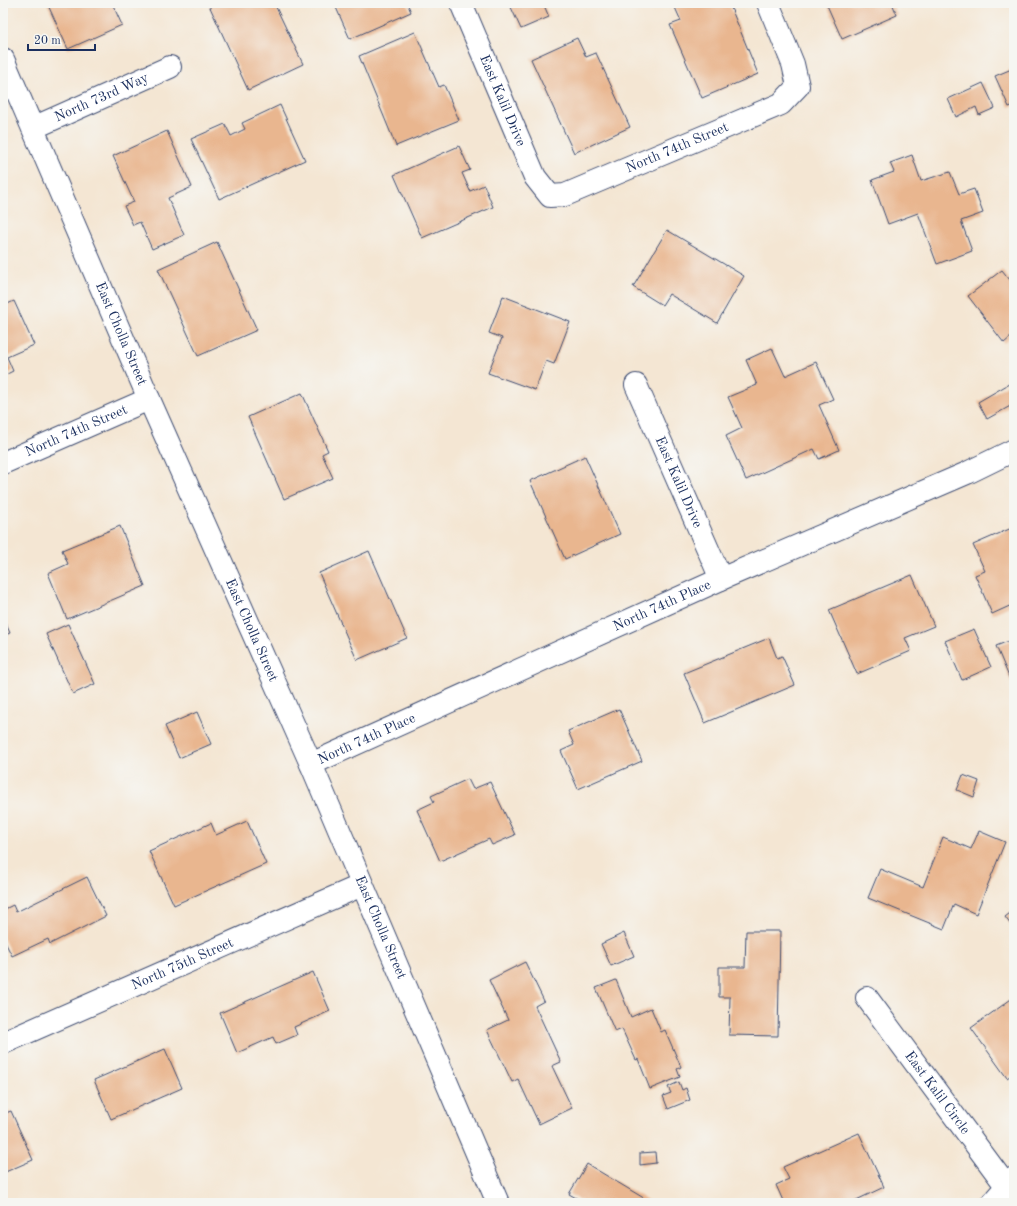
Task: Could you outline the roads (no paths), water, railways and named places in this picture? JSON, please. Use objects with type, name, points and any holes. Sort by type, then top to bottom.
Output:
[{"type":"street","name":"East Kalil Drive","points":[[461,3],[535,178],[550,196]]},
{"type":"street","name":"North 74th Street","points":[[550,196],[565,195],[781,104],[798,86],[793,64],[768,3]]},
{"type":"street","name":"East Cholla Street","points":[[3,59],[310,764],[498,1203]]},
{"type":"street","name":"North 73rd Way","points":[[33,128],[170,67]]},
{"type":"street","name":"East Kalil Drive","points":[[636,385],[721,579]]},
{"type":"street","name":"North 74th Street","points":[[3,463],[150,399]]},
{"type":"street","name":"North 74th Place","points":[[310,764],[721,579],[968,473],[1014,450]]},
{"type":"street","name":"North 75th Street","points":[[3,1043],[362,885]]},
{"type":"street","name":"East Kalil Circle","points":[[867,998],[1004,1189]]}]
